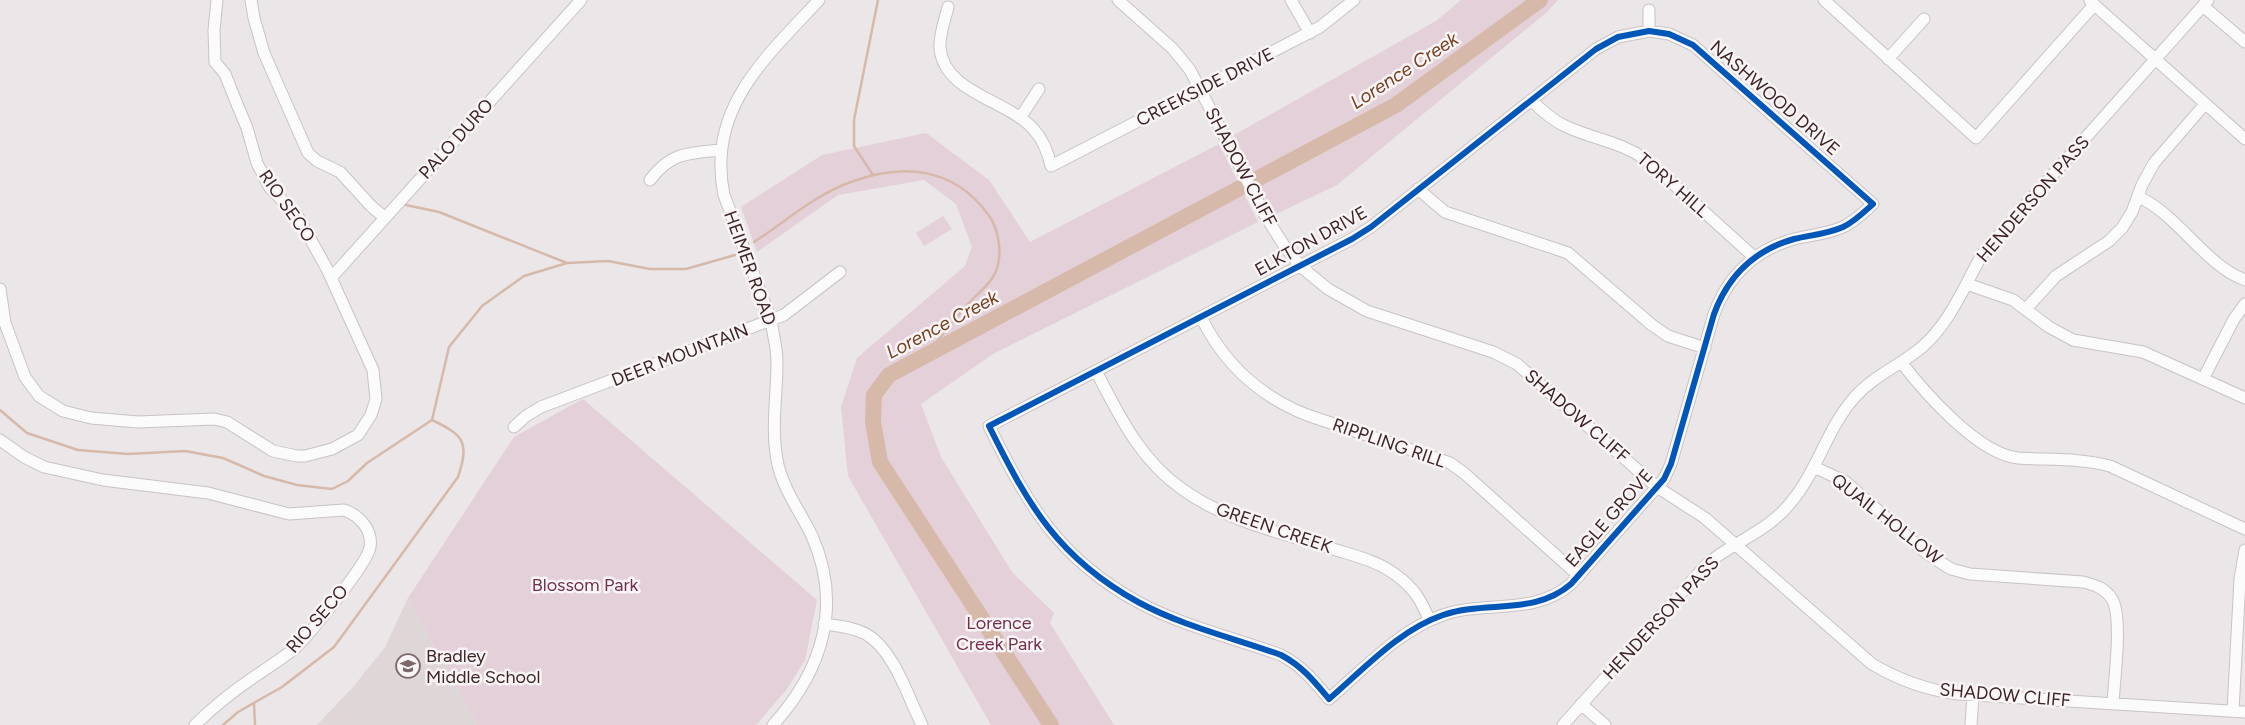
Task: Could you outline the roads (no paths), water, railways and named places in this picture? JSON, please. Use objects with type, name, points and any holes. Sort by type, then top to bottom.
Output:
[{"type":"street","name":"RIO SECO","points":[[0,289],[4,323],[25,377],[39,396],[63,411],[109,420],[138,422],[214,419],[227,422],[274,451],[291,456],[310,455],[332,449],[358,435],[371,415],[376,399],[374,377],[331,278],[297,215],[266,182],[257,163],[247,128],[225,74],[215,62],[214,30],[217,0]]},
{"type":"street","points":[[251,0],[264,53],[308,153],[312,158],[344,176],[371,206],[385,218]]},
{"type":"street","name":"PALO DURO","points":[[331,278],[581,0]]},
{"type":"street","name":"HEIMER ROAD","points":[[773,725],[792,703],[816,660],[824,624],[824,576],[816,547],[787,489],[778,464],[773,432],[777,359],[771,320],[729,210],[721,180],[721,150],[732,111],[747,82],[818,0]]},
{"type":"street","name":"SHADOW CLIFF","points":[[1118,0],[1179,56],[1190,70],[1265,215],[1283,244],[1300,266],[1328,289],[1367,311],[1493,352],[1517,364],[1657,487],[1697,512],[1872,664],[1896,677],[1921,687],[1939,691],[1973,695],[2245,712]]},
{"type":"street","points":[[1291,0],[1310,33]]},
{"type":"street","name":"CREEKSIDE DRIVE","points":[[1020,118],[1035,130],[1043,142],[1052,166],[1310,33],[1354,0]]},
{"type":"street","points":[[1824,0],[1976,138],[2092,2],[2245,139]]},
{"type":"street","points":[[2206,3],[2245,42]]},
{"type":"street","name":"HENDERSON PASS","points":[[1563,725],[1698,573],[1718,555],[1770,525],[1779,516],[1803,487],[1826,439],[1844,409],[1868,384],[1921,348],[1940,328],[1957,302],[1983,253],[2206,3]]},
{"type":"street","points":[[948,7],[940,47],[946,68],[961,83],[1020,118],[1039,89]]},
{"type":"street","points":[[1649,10],[1649,31]]},
{"type":"street","points":[[1888,58],[1924,18]]},
{"type":"street","name":"ELKTON DRIVE","points":[[1329,699],[1306,672],[1294,662],[1281,655],[1160,612],[1138,602],[1095,574],[1067,550],[1037,514],[1015,478],[989,426],[1300,266],[1371,227],[1610,40],[1626,34],[1649,31]]},
{"type":"street","name":"NASHWOOD DRIVE","points":[[1649,31],[1669,34],[1693,45],[1873,204]]},
{"type":"street","name":"TORY HILL","points":[[1531,100],[1546,115],[1564,126],[1625,147],[1648,161],[1754,257]]},
{"type":"street","points":[[2026,309],[2056,276],[2108,241],[2122,228],[2139,197],[2142,185],[2154,163],[2206,104]]},
{"type":"street","points":[[650,180],[666,162],[680,156],[721,150]]},
{"type":"street","points":[[1418,190],[1445,212],[1568,253],[1652,325],[1668,336],[1705,348]]},
{"type":"street","points":[[2139,197],[2160,210],[2226,270],[2245,280]]},
{"type":"street","name":"EAGLE GROVE","points":[[1329,699],[1403,636],[1429,620],[1472,607],[1519,606],[1538,602],[1564,590],[1579,576],[1664,479],[1671,464],[1714,314],[1723,293],[1736,274],[1754,257],[1783,242],[1843,227],[1855,220],[1873,204]]},
{"type":"street","name":"DEER MOUNTAIN","points":[[514,427],[526,416],[541,407],[784,315],[840,272]]},
{"type":"street","points":[[1967,284],[2013,300],[2049,327],[2073,340],[2143,352],[2245,398]]},
{"type":"street","points":[[2203,379],[2234,319],[2245,304]]},
{"type":"street","name":"RIPPLING RILL","points":[[1201,317],[1214,340],[1233,366],[1260,390],[1290,409],[1450,463],[1464,473],[1579,576]]},
{"type":"street","points":[[1901,362],[1924,391],[1990,448],[2018,458],[2087,461],[2110,466],[2245,529]]},
{"type":"street","name":"GREEN CREEK","points":[[1096,371],[1134,442],[1153,464],[1180,488],[1199,500],[1238,519],[1382,565],[1411,587],[1419,597],[1429,620]]},
{"type":"street","name":"RIO SECO","points":[[0,440],[34,463],[55,470],[120,483],[179,488],[208,493],[289,514],[308,514],[333,510],[350,512],[364,524],[370,537],[368,554],[325,613],[296,646],[206,714],[195,725]]},
{"type":"street","name":"QUAIL HOLLOW","points":[[1814,467],[1846,482],[1926,553],[1951,568],[1970,574],[2083,582],[2096,585],[2107,593],[2116,608],[2117,618],[2113,704]]},
{"type":"street","points":[[2233,711],[2240,580],[2245,550]]},
{"type":"street","points":[[824,624],[846,626],[865,634],[879,645],[890,658],[922,725]]},
{"type":"street","points":[[1971,725],[1973,695]]},
{"type":"street","points":[[1581,704],[1606,725]]},
{"type":"waterway","points":[[873,175],[854,146],[854,120],[878,0]]},
{"type":"waterway","name":"Lorence Creek","points":[[1257,179],[1396,105],[1540,0]]},
{"type":"waterway","points":[[754,242],[825,194],[838,187],[870,176],[907,171],[925,173],[959,186],[987,213],[995,227],[999,244],[999,262],[990,281],[967,305],[926,355]]},
{"type":"waterway","name":"Lorence Creek","points":[[1051,725],[880,462],[873,422],[874,395],[889,375],[1240,188]]},
{"type":"waterway","points":[[406,205],[439,212],[567,263]]},
{"type":"waterway","points":[[0,410],[27,433],[78,450],[128,454],[185,451],[223,458],[264,476],[297,485],[332,489],[348,481],[367,463],[432,420],[449,347],[482,306],[524,276],[567,263],[608,261],[650,269],[686,269],[735,255]]},
{"type":"waterway","points":[[223,725],[238,712],[282,687],[334,647],[458,477],[463,455],[461,441],[451,430],[432,420]]},
{"type":"waterway","points":[[254,704],[255,725]]},
{"type":"place","name":"Bradley Middle School","points":[[408,666]]},
{"type":"park label","name":"Blossom Park","points":[[585,585]]},
{"type":"park label","name":"Lorence Creek Park","points":[[999,633]]}]
